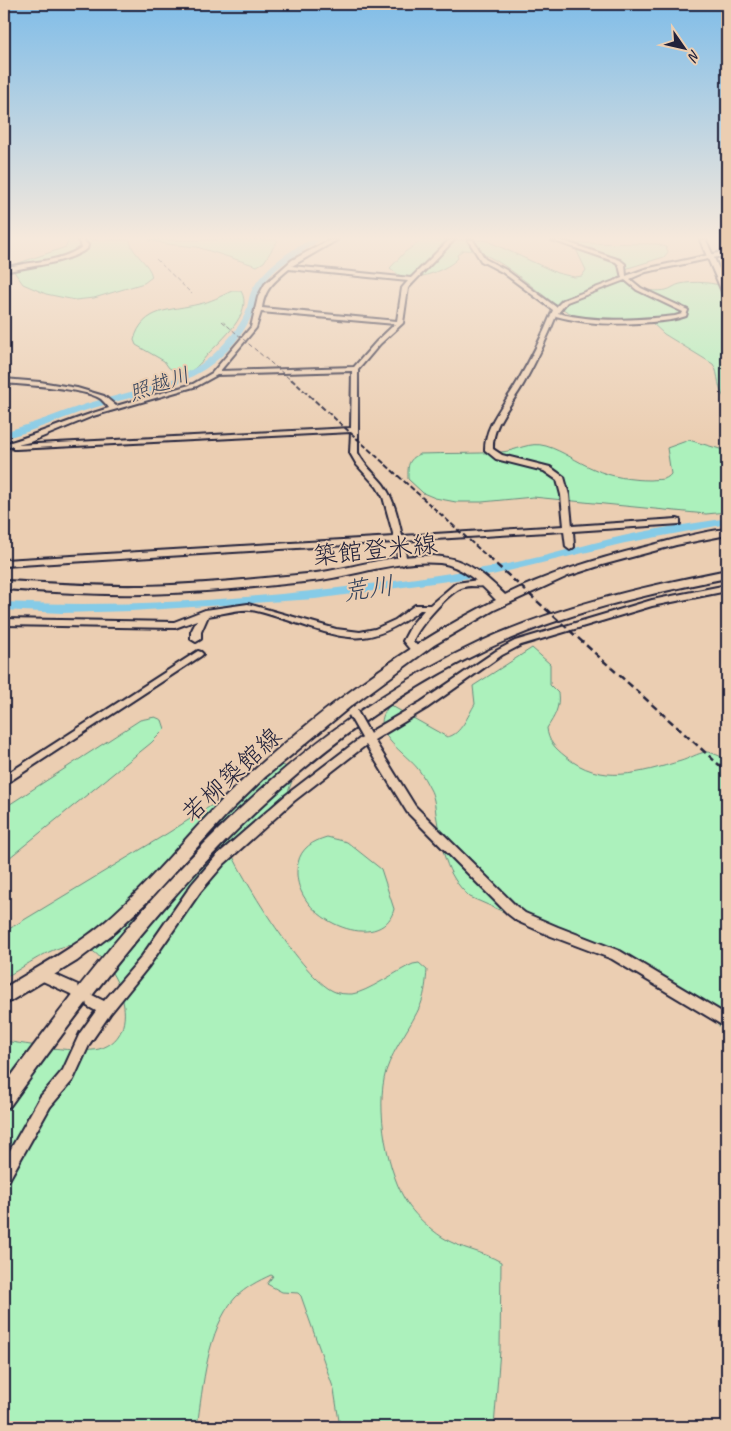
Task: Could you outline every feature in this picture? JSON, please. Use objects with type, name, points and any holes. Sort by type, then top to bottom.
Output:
[{"type":"main road","points":[[484,581],[516,589],[584,566],[693,538],[727,532]]},
{"type":"main road","name":"築館登米線","points":[[4,585],[108,590],[176,588],[317,577],[403,562],[441,560],[462,566],[484,581],[503,600]]},
{"type":"main road","points":[[4,1100],[58,1024],[112,955],[173,885],[228,827],[335,736],[421,679],[485,646],[528,628],[602,602],[678,583],[727,574]]},
{"type":"main road","points":[[503,600],[552,578]]},
{"type":"main road","name":"若柳築館線","points":[[4,997],[110,928],[136,903],[243,789],[275,760],[349,708],[416,650],[458,624],[503,600]]},
{"type":"street","points":[[4,446],[27,440],[84,417],[195,385],[215,373],[254,326],[260,307]]},
{"type":"street","points":[[402,307],[400,324],[378,343],[356,369],[354,454],[357,461],[382,489],[388,499],[403,562]]},
{"type":"street","points":[[549,307],[576,321],[605,323],[676,318],[686,313],[684,309],[679,307]]},
{"type":"street","points":[[560,307],[516,390],[498,416],[488,445],[489,450],[499,457],[547,469],[560,479],[564,490],[570,546]]},
{"type":"street","points":[[259,310],[400,324]]},
{"type":"street","points":[[215,373],[356,369]]},
{"type":"street","points":[[4,381],[77,390],[102,397],[114,408]]},
{"type":"street","points":[[4,446],[20,447],[355,430]]},
{"type":"street","points":[[4,563],[677,522]]},
{"type":"street","points":[[416,650],[408,641],[408,638],[412,630],[433,608],[452,590],[463,583],[476,584],[484,581]]},
{"type":"street","points":[[4,1175],[46,1102],[68,1074],[84,1038],[105,1009],[144,963],[196,888],[220,860],[290,798],[367,737],[424,705],[499,652],[518,643],[652,603],[727,588]]},
{"type":"street","points":[[4,622],[175,625],[205,612],[248,607],[280,614],[330,631],[360,635],[376,632],[398,622],[418,607],[433,608]]},
{"type":"street","points":[[196,639],[196,632],[205,612]]},
{"type":"street","points":[[4,781],[198,654]]},
{"type":"street","points":[[349,708],[411,809],[512,910],[521,917],[555,932],[616,955],[727,1022]]},
{"type":"street","points":[[40,974],[73,989]]},
{"type":"street","points":[[92,1001],[105,1009]]},
{"type":"green space","points":[[185,307],[243,307],[240,317],[228,334],[188,373],[181,373],[169,368],[164,361],[136,345],[134,340],[138,329],[144,321],[159,312]]},
{"type":"green space","points":[[560,307],[727,307],[727,400],[721,392],[713,364],[664,334],[651,322],[599,322],[568,312]]},
{"type":"green space","points":[[689,440],[727,451],[727,512],[706,514],[533,497],[482,502],[456,502],[435,498],[423,493],[408,479],[410,461],[420,454],[501,452],[529,445],[540,445],[552,448],[607,474],[622,478],[662,479],[667,478],[671,474],[667,448]]},
{"type":"green space","points":[[532,648],[550,664],[550,685],[558,693],[556,711],[547,728],[549,737],[558,750],[579,765],[607,774],[621,774],[636,773],[706,752],[727,760],[727,1035],[697,1002],[672,986],[470,897],[461,888],[449,869],[431,792],[418,769],[396,748],[384,732],[382,724],[384,715],[390,705],[447,737],[452,735],[464,724],[475,704],[473,686]]},
{"type":"green space","points":[[155,717],[162,720],[165,729],[151,743],[4,862],[4,808],[140,720]]},
{"type":"green space","points":[[283,765],[295,772],[286,798],[260,820],[248,826],[234,842],[230,850],[248,884],[291,949],[306,968],[333,991],[345,994],[359,992],[413,964],[419,963],[427,970],[421,1004],[393,1054],[386,1071],[382,1103],[385,1140],[389,1159],[401,1193],[420,1219],[449,1241],[501,1262],[500,1350],[494,1427],[340,1427],[334,1390],[301,1296],[298,1293],[282,1292],[267,1284],[273,1276],[271,1275],[252,1285],[235,1298],[218,1326],[212,1342],[204,1377],[197,1427],[4,1427],[4,1041],[66,1049],[99,1049],[115,1040],[123,1026],[124,1010],[120,991],[113,974],[102,959],[89,949],[76,945],[57,949],[38,957],[4,978],[4,932],[168,833],[269,769]]},
{"type":"green space","points":[[327,837],[347,842],[381,869],[394,909],[386,923],[372,930],[355,930],[337,925],[320,915],[306,900],[298,883],[298,863],[302,853],[308,846]]},
{"type":"waterway","name":"照越川","points":[[4,435],[90,406],[183,379],[207,364],[231,341],[245,322],[251,307]]},
{"type":"waterway","name":"荒川","points":[[4,606],[62,609],[131,607],[315,595],[492,571],[625,539],[727,521]]},
{"type":"railway","points":[[222,321],[292,381]]},
{"type":"railway","points":[[291,379],[489,558]]},
{"type":"railway","points":[[488,557],[727,772]]}]
